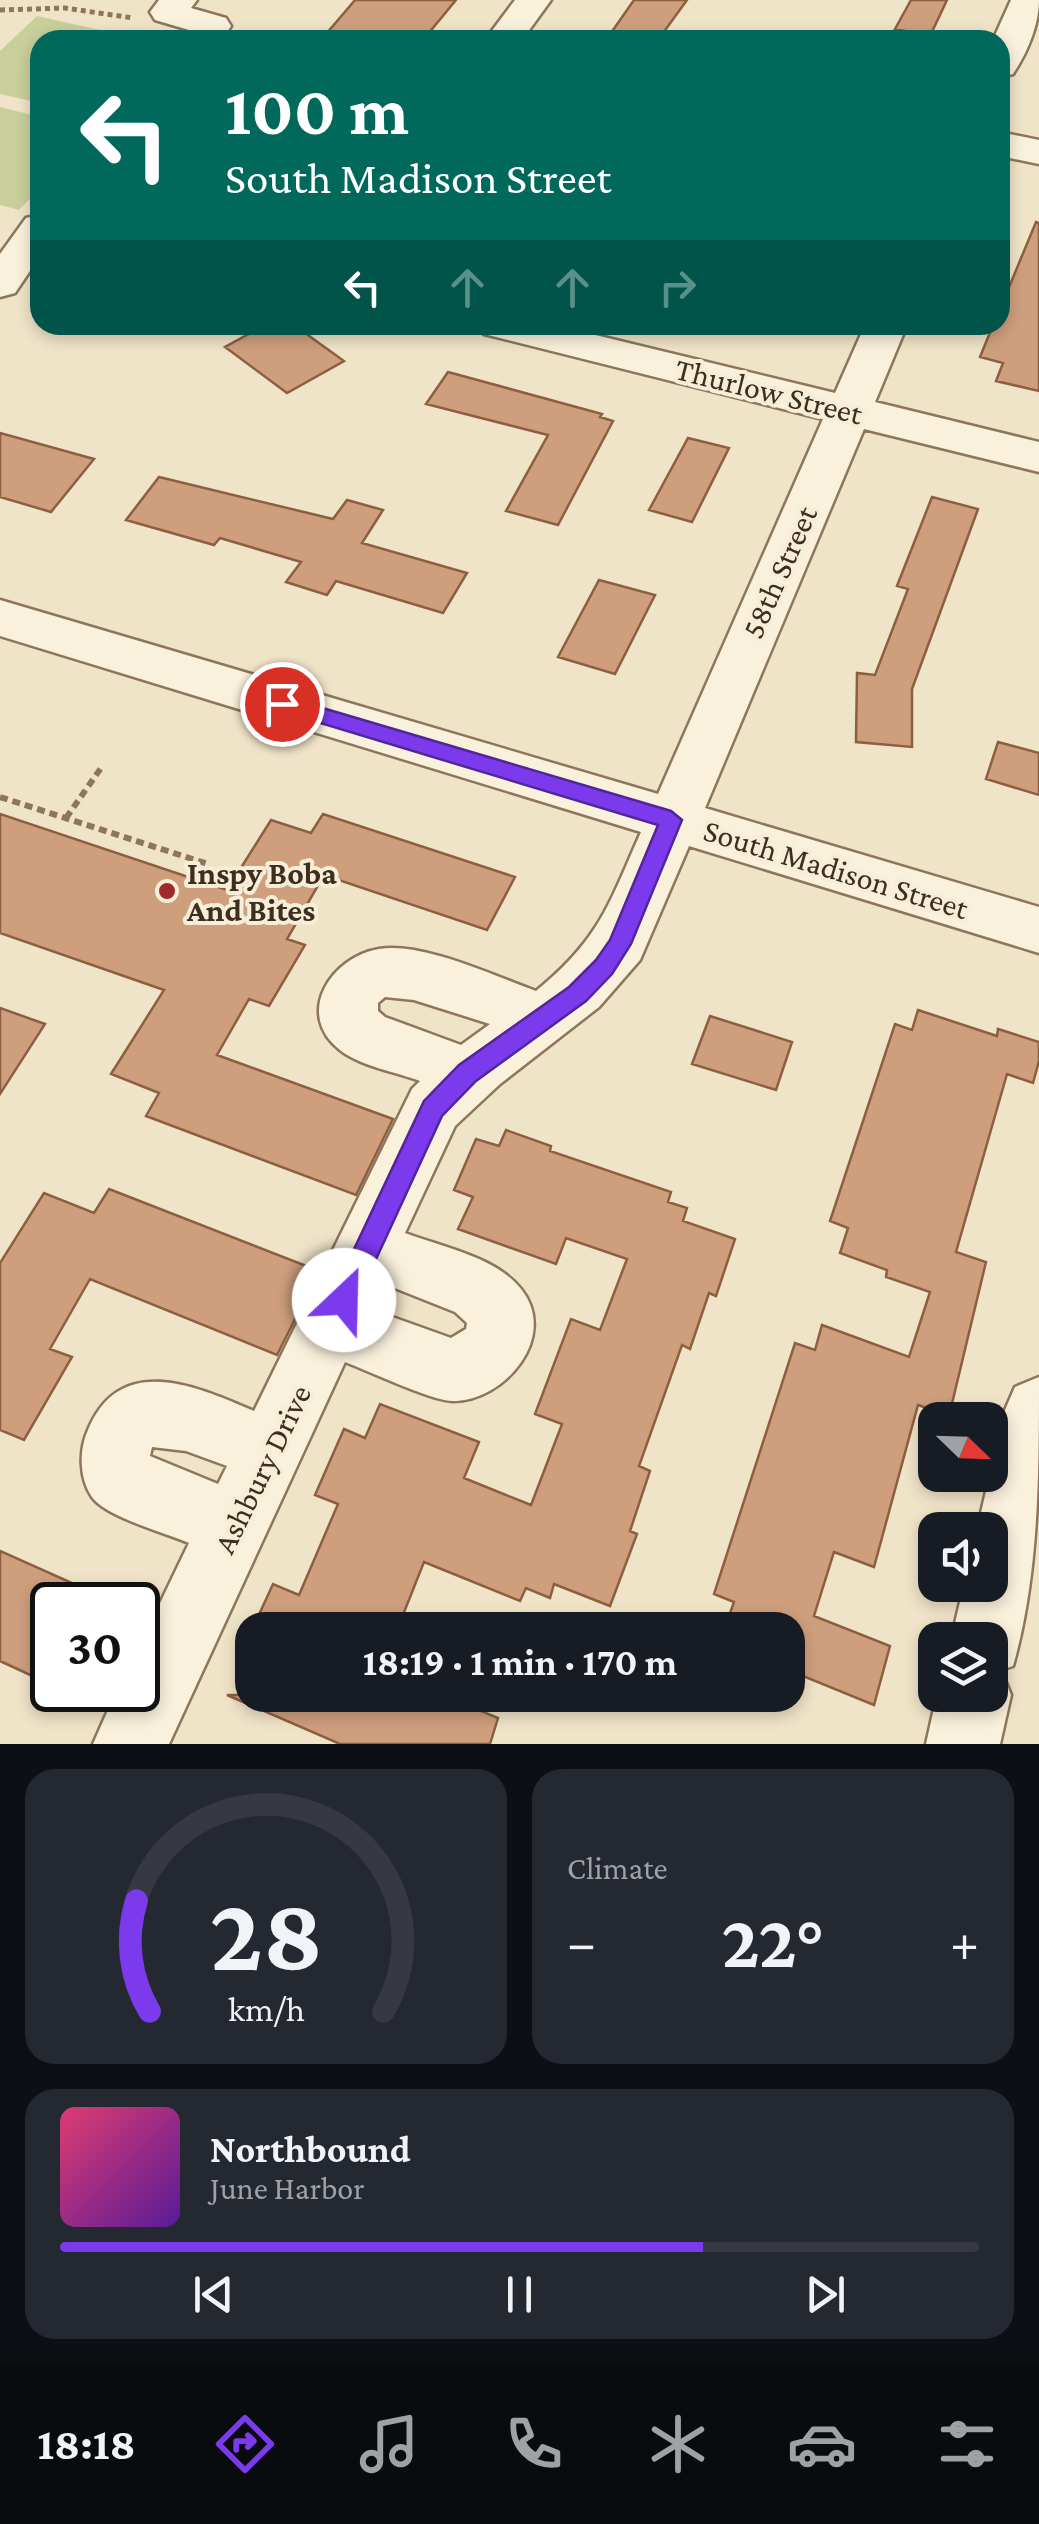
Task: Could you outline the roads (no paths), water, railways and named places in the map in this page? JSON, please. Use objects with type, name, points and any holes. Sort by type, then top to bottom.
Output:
[{"type":"street","points":[[210,30],[245,0]]},
{"type":"street","points":[[512,30],[534,0]]},
{"type":"street","points":[[1010,43],[1029,0]]},
{"type":"street","points":[[174,6],[203,30]]},
{"type":"street","points":[[1010,146],[1039,152]]},
{"type":"street","points":[[0,284],[30,241]]},
{"type":"street","name":"Thurlow Street","points":[[540,335],[1039,457]]},
{"type":"street","name":"58th Street","points":[[671,820],[882,335]]},
{"type":"street","name":"South Madison Street","points":[[0,618],[1039,930]]},
{"type":"street","name":"Ashbury Drive","points":[[130,1744],[433,1108],[467,1073],[577,994],[620,944],[671,820]]},
{"type":"street","points":[[467,1073],[364,1035],[350,1022],[348,996],[363,980],[380,973],[417,977],[544,1018]]},
{"type":"street","points":[[331,1326],[451,1370],[476,1366],[498,1343],[500,1312],[478,1291],[368,1247]]},
{"type":"street","points":[[991,1622],[1039,1410]]},
{"type":"street","points":[[234,1526],[117,1475],[116,1443],[134,1417],[156,1412],[192,1420],[270,1450]]},
{"type":"street","points":[[963,1744],[970,1712]]},
{"type":"place","name":"Inspy Boba And Bites","points":[[167,891]]}]
